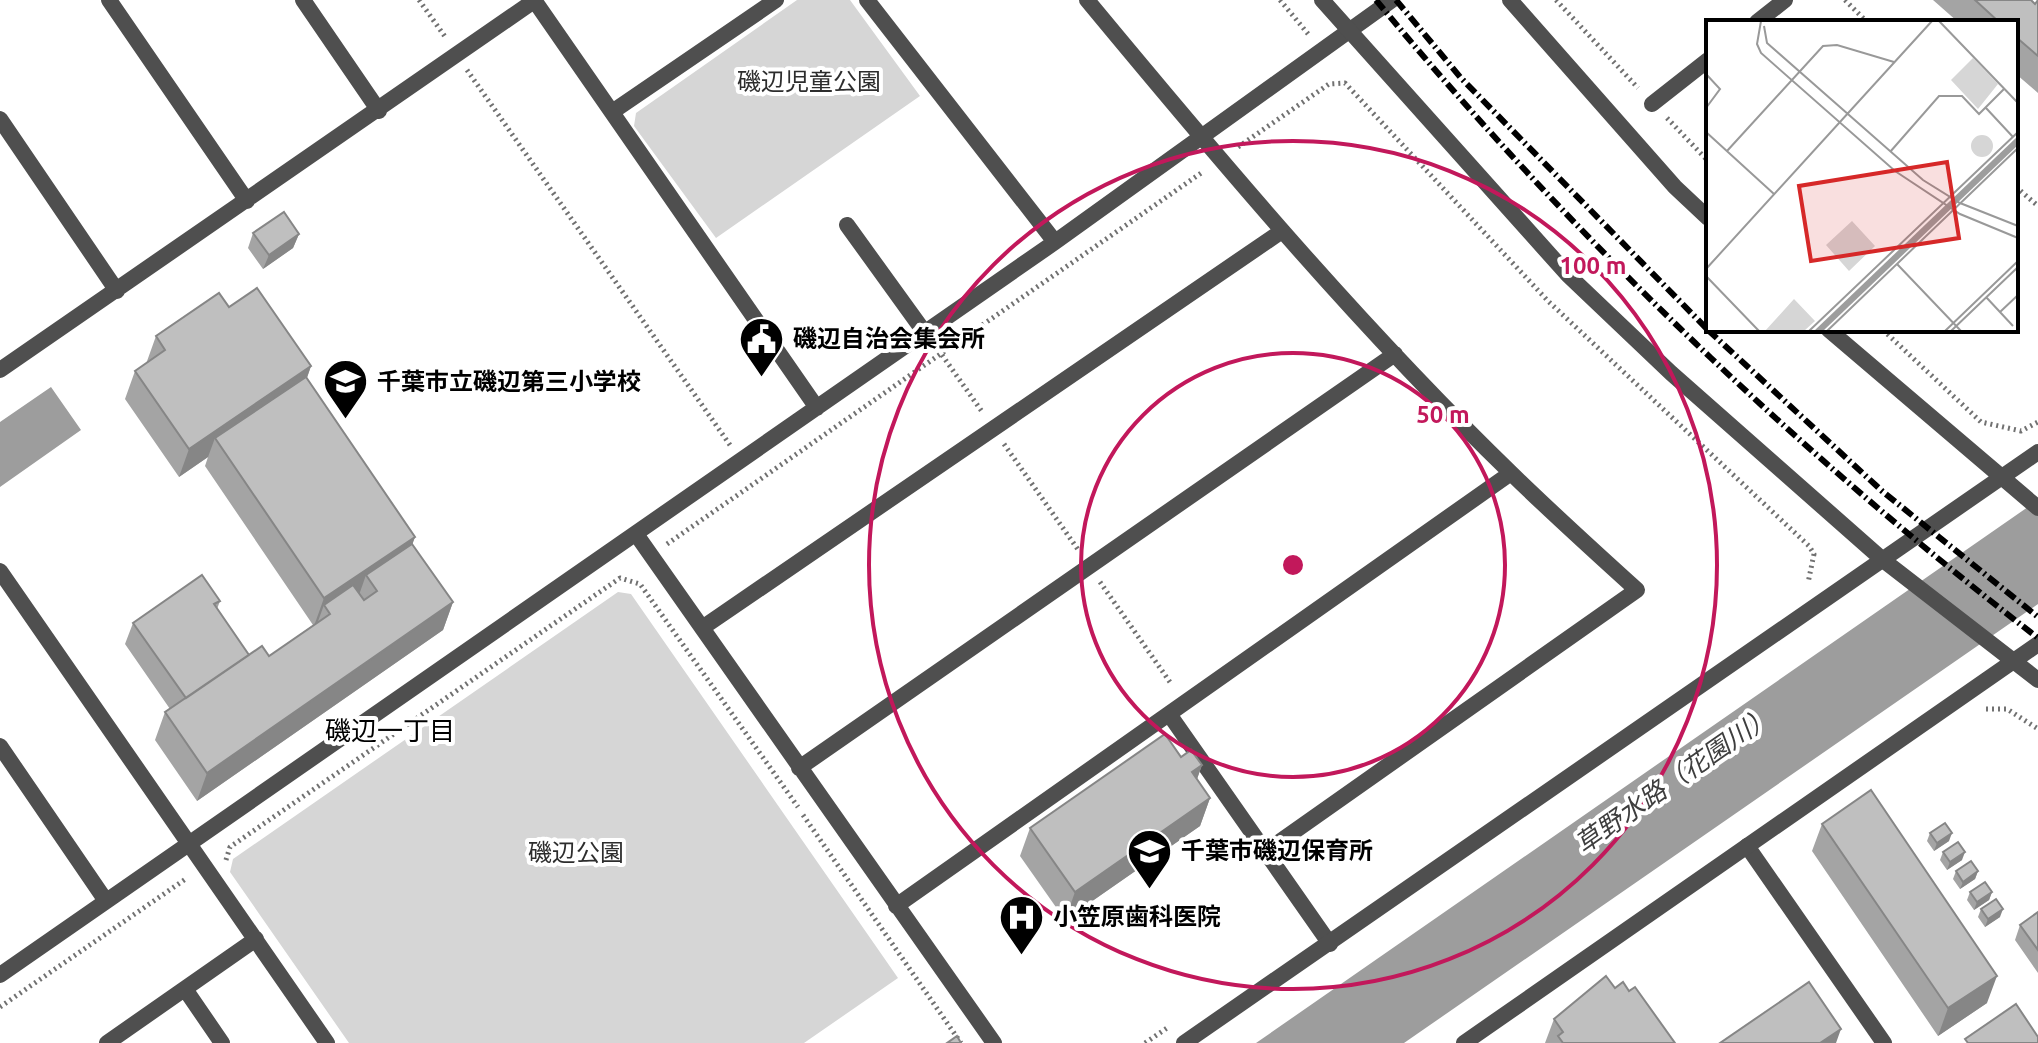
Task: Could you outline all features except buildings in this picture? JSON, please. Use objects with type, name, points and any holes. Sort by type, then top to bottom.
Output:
[{"type":"street","points":[[109,0],[247,201]]},
{"type":"street","points":[[303,0],[379,111]]},
{"type":"street","points":[[0,370],[379,111],[534,0],[817,408]]},
{"type":"street","points":[[612,112],[776,0]]},
{"type":"street","points":[[867,0],[1055,242]]},
{"type":"street","points":[[1087,0],[1201,138],[1395,354],[1511,473],[1637,590],[1265,852]]},
{"type":"street","points":[[1322,0],[1568,275],[1794,485],[1883,560],[2038,680]]},
{"type":"street","points":[[0,975],[1055,242],[1392,0]]},
{"type":"street","points":[[1510,0],[1675,187],[1706,216]]},
{"type":"street","points":[[1760,20],[1785,0]]},
{"type":"street","points":[[1652,104],[1706,62]]},
{"type":"street","points":[[0,119],[117,291]]},
{"type":"street","points":[[847,225],[925,333]]},
{"type":"street","points":[[702,628],[1282,231]]},
{"type":"street","points":[[1831,332],[2000,479],[2038,508]]},
{"type":"street","points":[[799,768],[1395,354]]},
{"type":"street","points":[[1184,1043],[2038,452]]},
{"type":"street","points":[[896,906],[1511,473]]},
{"type":"street","points":[[636,534],[994,1043]]},
{"type":"street","points":[[0,571],[191,842],[327,1043]]},
{"type":"street","points":[[1464,1043],[1483,1038],[1747,846],[2038,644]]},
{"type":"street","points":[[1169,714],[1330,944]]},
{"type":"street","points":[[0,746],[6,767],[106,901]]},
{"type":"street","points":[[1747,846],[1884,1043]]},
{"type":"street","points":[[107,1043],[256,939]]},
{"type":"street","points":[[185,989],[222,1043]]},
{"type":"path","points":[[419,0],[741,461]]},
{"type":"path","points":[[1280,0],[1312,39]]},
{"type":"path","points":[[1556,0],[1706,159]]},
{"type":"path","points":[[1845,0],[1865,20]]},
{"type":"path","points":[[663,547],[1207,169]]},
{"type":"path","points":[[2018,189],[2038,206]]},
{"type":"path","points":[[1885,332],[1981,422],[2021,431],[2038,422]]},
{"type":"path","points":[[942,355],[1185,703]]},
{"type":"path","points":[[225,866],[230,847],[617,580],[633,579],[640,584],[961,1043]]},
{"type":"path","points":[[1973,718],[1994,706],[2017,714],[2038,729]]},
{"type":"path","points":[[0,1007],[190,876],[199,888]]},
{"type":"green space","name":"磯辺児童公園","points":[[797,0],[850,0],[920,96],[716,238],[634,126],[636,113]]},
{"type":"green space","name":"磯辺公園","points":[[618,592],[631,594],[898,978],[804,1043],[349,1043],[230,872],[233,859]]},
{"type":"water","points":[[51,387],[81,430],[0,487],[0,422]]},
{"type":"water","name":"草野水路（花園川）","points":[[2038,500],[2038,604],[1404,1043],[1256,1043]]},
{"type":"railway","points":[[1376,0],[1528,173],[1689,337],[1860,493],[2038,638]]},
{"type":"railway","points":[[1396,0],[1461,78],[1706,328]]},
{"type":"railway","points":[[1710,332],[1882,491],[2038,617]]},
{"type":"place","name":"磯辺自治会集会所","points":[[762,378]]},
{"type":"place","name":"千葉市立磯辺第三小学校","points":[[346,421]]},
{"type":"place","name":"千葉市磯辺保育所","points":[[1150,890]]},
{"type":"place","name":"小笠原歯科医院","points":[[1022,956]]},
{"type":"district","name":"磯辺一丁目","points":[[390,731]]}]
